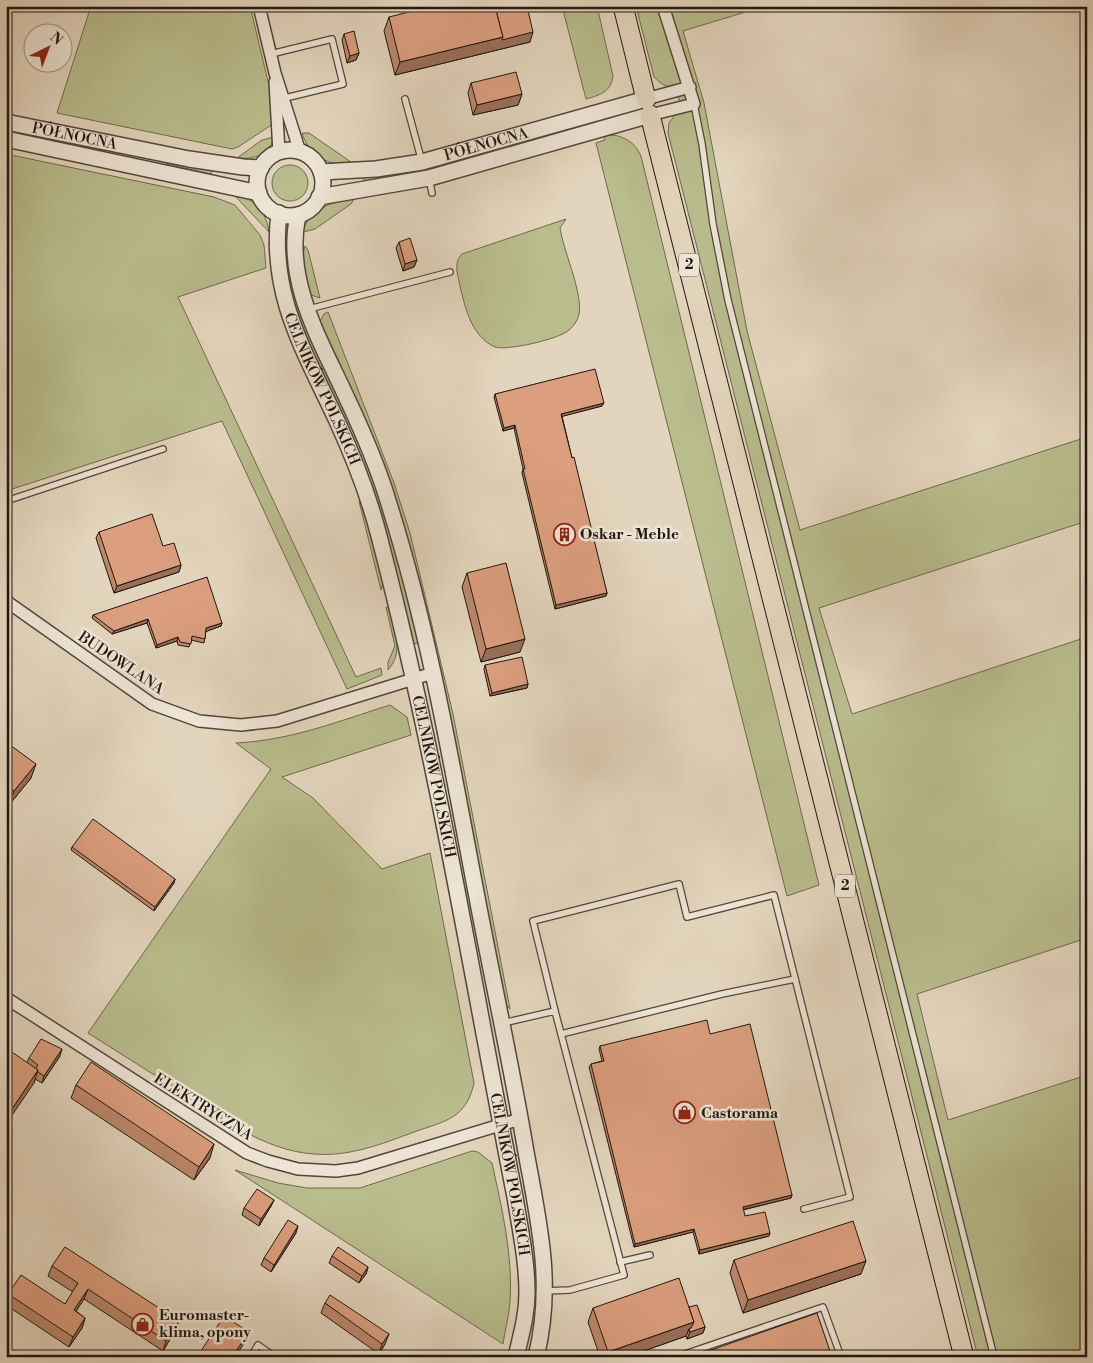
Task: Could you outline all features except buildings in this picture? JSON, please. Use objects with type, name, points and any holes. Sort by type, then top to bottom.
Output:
[{"type":"highway","name":"2","points":[[623,6],[964,1357]]},
{"type":"street","points":[[259,6],[275,73],[279,152]]},
{"type":"street","points":[[648,107],[694,104],[663,6]]},
{"type":"street","points":[[275,73],[285,98],[300,152]]},
{"type":"street","points":[[648,107],[690,87]]},
{"type":"street","name":"PÓŁNOCNA","points":[[321,172],[376,169],[422,162],[648,107]]},
{"type":"street","name":"PÓŁNOCNA","points":[[319,197],[430,186],[648,107]]},
{"type":"street","name":"PÓŁNOCNA","points":[[6,122],[189,159],[261,168]]},
{"type":"street","name":"PÓŁNOCNA","points":[[6,139],[259,193]]},
{"type":"street","points":[[279,152],[300,152],[311,158],[321,172],[322,184],[319,197],[309,210],[298,214],[279,213],[265,204],[259,193],[258,180],[261,168],[269,158],[279,152]]},
{"type":"street","name":"CELNIKÓW POLSKICH","points":[[279,213],[278,267],[286,309],[342,433],[366,492],[414,678],[515,1197],[526,1273],[525,1320],[516,1357]]},
{"type":"street","name":"CELNIKÓW POLSKICH","points":[[298,214],[296,238],[297,269],[306,310],[364,434],[384,487],[432,674],[502,1024],[544,1251],[545,1291],[542,1332],[536,1357]]},
{"type":"street","name":"BUDOWLANA","points":[[6,601],[152,704],[199,721],[241,725],[277,721],[432,674]]},
{"type":"street","name":"ELEKTRYCZNA","points":[[6,998],[228,1142],[268,1162],[298,1169],[336,1171],[358,1168],[520,1119]]},
{"type":"lane","points":[[271,54],[332,39],[343,84],[285,98]]},
{"type":"lane","points":[[405,99],[422,162]]},
{"type":"lane","points":[[694,104],[702,144],[713,224],[728,300],[994,1357]]},
{"type":"lane","points":[[306,310],[450,272]]},
{"type":"lane","points":[[6,501],[163,449]]},
{"type":"lane","points":[[545,1291],[570,1290],[624,1275],[555,1011],[534,921],[679,884],[687,917],[774,895],[850,1197],[804,1209]]},
{"type":"lane","points":[[561,1034],[722,994],[795,979]]},
{"type":"lane","points":[[502,1024],[555,1011]]},
{"type":"lane","points":[[620,1262],[650,1255]]},
{"type":"lane","points":[[676,1357],[823,1307],[840,1357]]},
{"type":"lane","points":[[251,1357],[258,1345],[275,1357]]},
{"type":"green space","points":[[91,6],[250,6],[272,98],[273,124],[232,149],[57,113],[70,72],[72,72],[72,66]]},
{"type":"green space","points":[[562,6],[597,6],[613,76],[610,86],[596,96],[586,99]]},
{"type":"green space","points":[[636,6],[765,6],[683,31],[704,103],[747,331],[800,530],[1087,437],[1087,521],[819,608],[852,714],[1087,637],[1087,938],[917,994],[948,1120],[1087,1075],[1087,1357],[978,1357],[668,133],[669,123],[675,115],[682,113],[676,86],[664,85],[654,77]]},
{"type":"green space","points":[[302,133],[309,133],[351,162],[335,163],[321,158],[309,147]]},
{"type":"green space","points":[[614,135],[630,142],[641,156],[819,885],[787,896],[596,143],[605,140],[604,136]]},
{"type":"green space","points":[[274,137],[269,148],[260,155],[249,158],[237,158],[262,140]]},
{"type":"green space","points":[[6,154],[214,197],[235,205],[260,235],[264,245],[266,268],[178,297],[356,677],[381,668],[382,675],[347,689],[222,421],[6,491]]},
{"type":"green space","points":[[468,158],[469,160],[407,176],[365,183],[363,178],[406,172]]},
{"type":"green space","points":[[167,162],[212,170],[211,174],[166,164]]},
{"type":"green space","points":[[290,165],[302,171],[308,183],[302,195],[290,201],[278,195],[272,183],[278,171]]},
{"type":"green space","points":[[235,196],[254,203],[259,208],[266,219],[269,232]]},
{"type":"green space","points":[[354,199],[351,204],[315,229],[303,232],[310,217],[322,208],[330,204]]},
{"type":"green space","points":[[566,219],[560,228],[580,306],[578,319],[571,329],[555,337],[510,347],[495,347],[487,342],[475,329],[467,312],[457,273],[459,258],[462,254]]},
{"type":"green space","points":[[305,246],[308,250],[320,298],[308,292],[303,254]]},
{"type":"green space","points":[[284,249],[290,249],[293,281],[300,313],[371,471],[392,536],[419,643],[413,644],[290,298]]},
{"type":"green space","points":[[328,312],[394,483],[410,533],[453,714],[510,1009],[505,1004],[432,641],[406,534],[380,455],[319,323],[324,314]]},
{"type":"green space","points":[[359,501],[362,501],[383,582],[381,590]]},
{"type":"green space","points":[[386,607],[390,609],[397,641],[396,656],[388,670],[388,662],[395,646]]},
{"type":"green space","points":[[390,705],[407,717],[411,735],[282,777],[313,798],[382,869],[430,853],[474,1083],[466,1104],[460,1111],[453,1117],[435,1125],[353,1152],[314,1154],[295,1151],[259,1139],[241,1130],[88,1033],[271,769],[236,743],[295,734]]},
{"type":"green space","points":[[472,1151],[478,1152],[492,1163],[506,1232],[510,1284],[509,1307],[503,1344],[235,1170],[278,1183],[307,1188],[360,1188]]},
{"type":"place","name":"Oskar - Meble","points":[[564,534]]},
{"type":"place","name":"Castorama","points":[[685,1113]]},
{"type":"place","name":"Euromaster- klima, opony","points":[[143,1324]]}]
